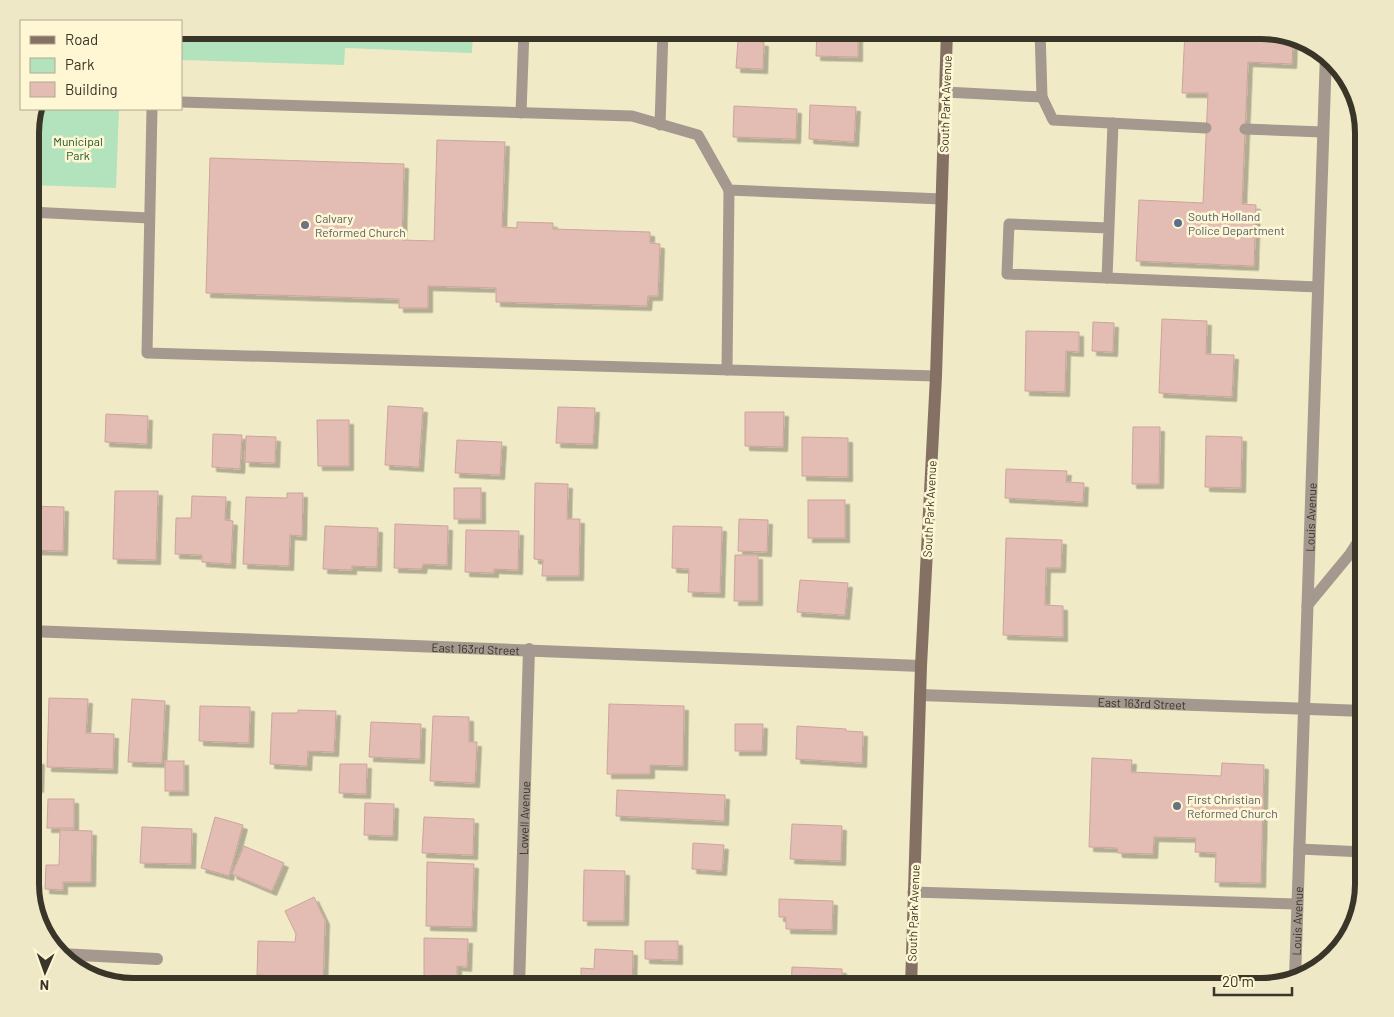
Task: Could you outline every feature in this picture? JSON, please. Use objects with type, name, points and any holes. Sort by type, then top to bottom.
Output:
[{"type":"street","name":"South Park Avenue","points":[[911,978],[921,666],[936,376],[947,39]]},
{"type":"street","name":"Louis Avenue","points":[[1295,972],[1326,65]]},
{"type":"street","name":"East 163rd Street","points":[[39,631],[529,649],[921,666]]},
{"type":"street","name":"Lowell Avenue","points":[[519,978],[529,649]]},
{"type":"street","name":"East 163rd Street","points":[[920,695],[1355,711]]},
{"type":"street","points":[[70,954],[157,958]]},
{"type":"lane","points":[[521,113],[524,39]]},
{"type":"lane","points":[[660,125],[663,39]]},
{"type":"lane","points":[[1040,39],[1042,97],[1053,120],[1206,128]]},
{"type":"lane","points":[[945,92],[1042,97]]},
{"type":"lane","points":[[182,102],[632,116],[698,136],[730,190],[727,370]]},
{"type":"lane","points":[[152,110],[147,353],[936,376]]},
{"type":"lane","points":[[1106,278],[1113,123]]},
{"type":"lane","points":[[1245,129],[1323,132]]},
{"type":"lane","points":[[730,190],[942,199]]},
{"type":"lane","points":[[39,212],[149,218]]},
{"type":"lane","points":[[1108,228],[1009,224],[1007,274],[1318,287]]},
{"type":"lane","points":[[1307,606],[1355,546]]},
{"type":"lane","points":[[1299,849],[1355,852]]},
{"type":"lane","points":[[914,892],[1297,904]]},
{"type":"green space","points":[[182,39],[473,39],[472,53],[345,48],[344,65],[182,60]]},
{"type":"green space","name":"Municipal Park","points":[[42,110],[119,110],[116,188],[39,185],[39,127]]},
{"type":"building","points":[[817,39],[858,39],[858,57],[816,56]]},
{"type":"building","points":[[1185,39],[1261,39],[1293,45],[1292,64],[1248,62],[1242,204],[1256,205],[1254,266],[1136,261],[1139,200],[1203,203],[1208,93],[1182,93]]},
{"type":"building","points":[[738,40],[764,42],[763,69],[736,68]]},
{"type":"building","points":[[810,105],[856,107],[854,142],[809,139]]},
{"type":"building","points":[[734,106],[797,109],[796,139],[733,137]]},
{"type":"building","name":"Calvary Reformed Church","points":[[437,140],[505,142],[502,227],[517,228],[517,222],[553,223],[553,229],[650,232],[650,243],[660,244],[658,296],[648,296],[647,306],[496,302],[496,288],[428,286],[428,308],[399,308],[399,299],[206,293],[210,158],[404,164],[402,240],[434,241]]},
{"type":"building","points":[[1162,319],[1207,321],[1206,354],[1234,355],[1232,397],[1159,393]]},
{"type":"building","points":[[1093,322],[1114,323],[1113,352],[1092,351]]},
{"type":"building","points":[[1026,331],[1079,332],[1079,352],[1066,351],[1065,392],[1025,391]]},
{"type":"building","points":[[388,406],[423,408],[419,467],[385,465]]},
{"type":"building","points":[[558,407],[595,408],[593,444],[556,443]]},
{"type":"building","points":[[745,412],[784,412],[783,447],[745,446]]},
{"type":"building","points":[[106,414],[148,416],[147,444],[105,442]]},
{"type":"building","points":[[317,420],[349,420],[349,466],[318,466]]},
{"type":"building","points":[[1133,427],[1160,427],[1159,484],[1132,484]]},
{"type":"building","points":[[213,434],[242,435],[240,469],[212,467]]},
{"type":"building","points":[[246,436],[276,437],[275,463],[245,462]]},
{"type":"building","points":[[1206,436],[1242,437],[1241,488],[1205,487]]},
{"type":"building","points":[[802,437],[848,438],[848,477],[802,476]]},
{"type":"building","points":[[457,440],[502,442],[500,475],[455,473]]},
{"type":"building","points":[[1006,469],[1067,471],[1066,482],[1084,483],[1083,502],[1005,498]]},
{"type":"building","points":[[535,483],[568,484],[567,519],[580,519],[579,576],[542,576],[543,560],[534,559]]},
{"type":"building","points":[[454,488],[481,488],[481,519],[454,519]]},
{"type":"building","points":[[115,491],[158,491],[156,560],[113,559]]},
{"type":"building","points":[[287,493],[303,493],[302,536],[290,535],[289,566],[243,564],[246,497],[287,498]]},
{"type":"building","points":[[192,496],[226,497],[225,520],[233,521],[231,564],[202,562],[202,555],[175,554],[176,518],[191,518]]},
{"type":"building","points":[[808,500],[845,500],[845,538],[808,538]]},
{"type":"building","points":[[39,506],[64,507],[63,551],[39,550]]},
{"type":"building","points":[[739,519],[768,520],[767,552],[738,551]]},
{"type":"building","points":[[395,524],[448,526],[447,565],[423,564],[422,569],[394,568]]},
{"type":"building","points":[[325,526],[378,528],[377,567],[352,566],[352,570],[323,569]]},
{"type":"building","points":[[673,526],[722,527],[720,593],[688,592],[689,569],[672,568]]},
{"type":"building","points":[[466,530],[519,531],[518,570],[494,569],[494,573],[465,572]]},
{"type":"building","points":[[1006,538],[1062,540],[1061,568],[1046,568],[1045,605],[1063,606],[1063,637],[1003,635]]},
{"type":"building","points":[[735,555],[758,555],[758,601],[734,601]]},
{"type":"building","points":[[800,580],[848,583],[845,615],[797,612]]},
{"type":"building","points":[[49,698],[88,699],[86,733],[114,734],[113,769],[47,767]]},
{"type":"building","points":[[132,699],[165,701],[162,763],[128,762]]},
{"type":"building","points":[[609,704],[684,706],[683,766],[650,765],[650,774],[607,774]]},
{"type":"building","points":[[200,706],[250,707],[249,743],[199,741]]},
{"type":"building","points":[[298,710],[336,711],[334,752],[308,751],[307,766],[270,764],[272,713],[298,713]]},
{"type":"building","points":[[433,716],[469,717],[469,742],[477,742],[475,783],[430,781]]},
{"type":"building","points":[[371,722],[421,724],[420,759],[369,757]]},
{"type":"building","points":[[735,724],[763,724],[762,751],[735,751]]},
{"type":"building","points":[[797,726],[863,732],[862,763],[796,759]]},
{"type":"building","name":"First Christian Reformed Church","points":[[1092,758],[1132,760],[1131,772],[1221,776],[1222,763],[1264,765],[1261,883],[1215,882],[1216,853],[1195,852],[1196,838],[1154,837],[1153,854],[1118,853],[1117,848],[1089,847]]},
{"type":"building","points":[[165,761],[184,761],[184,791],[165,791]]},
{"type":"building","points":[[340,764],[367,764],[366,794],[339,793]]},
{"type":"building","points":[[617,790],[725,795],[724,821],[616,816]]},
{"type":"building","points":[[48,799],[74,799],[74,828],[47,828]]},
{"type":"building","points":[[365,803],[394,804],[393,836],[364,835]]},
{"type":"building","points":[[215,817],[243,825],[229,876],[201,868]]},
{"type":"building","points":[[424,817],[474,819],[473,855],[422,853]]},
{"type":"building","points":[[792,824],[842,826],[841,861],[790,859]]},
{"type":"building","points":[[142,827],[192,829],[191,864],[140,863]]},
{"type":"building","points":[[60,830],[92,831],[91,882],[63,882],[63,890],[45,889],[46,865],[59,865]]},
{"type":"building","points":[[693,843],[724,845],[722,871],[692,869]]},
{"type":"building","points":[[244,846],[284,863],[272,891],[232,874]]},
{"type":"building","points":[[427,862],[474,864],[472,927],[426,926]]},
{"type":"building","points":[[584,870],[625,871],[624,921],[583,921]]},
{"type":"building","points":[[314,897],[325,920],[323,978],[284,978],[284,976],[257,975],[258,941],[295,942],[296,934],[285,911]]},
{"type":"building","points":[[779,899],[833,901],[832,930],[786,929],[786,917],[779,917]]},
{"type":"building","points":[[424,938],[468,939],[467,967],[457,966],[457,978],[424,978]]},
{"type":"building","points":[[645,941],[678,941],[678,960],[645,959]]},
{"type":"building","points":[[595,949],[633,951],[632,978],[581,978],[581,968],[594,969]]},
{"type":"building","points":[[792,967],[842,969],[842,978],[791,978]]},
{"type":"place","name":"South Holland Police Department","points":[[1178,223]]},
{"type":"place","name":"Calvary Reformed Church","points":[[305,225]]},
{"type":"place","name":"First Christian Reformed Church","points":[[1177,806]]}]
